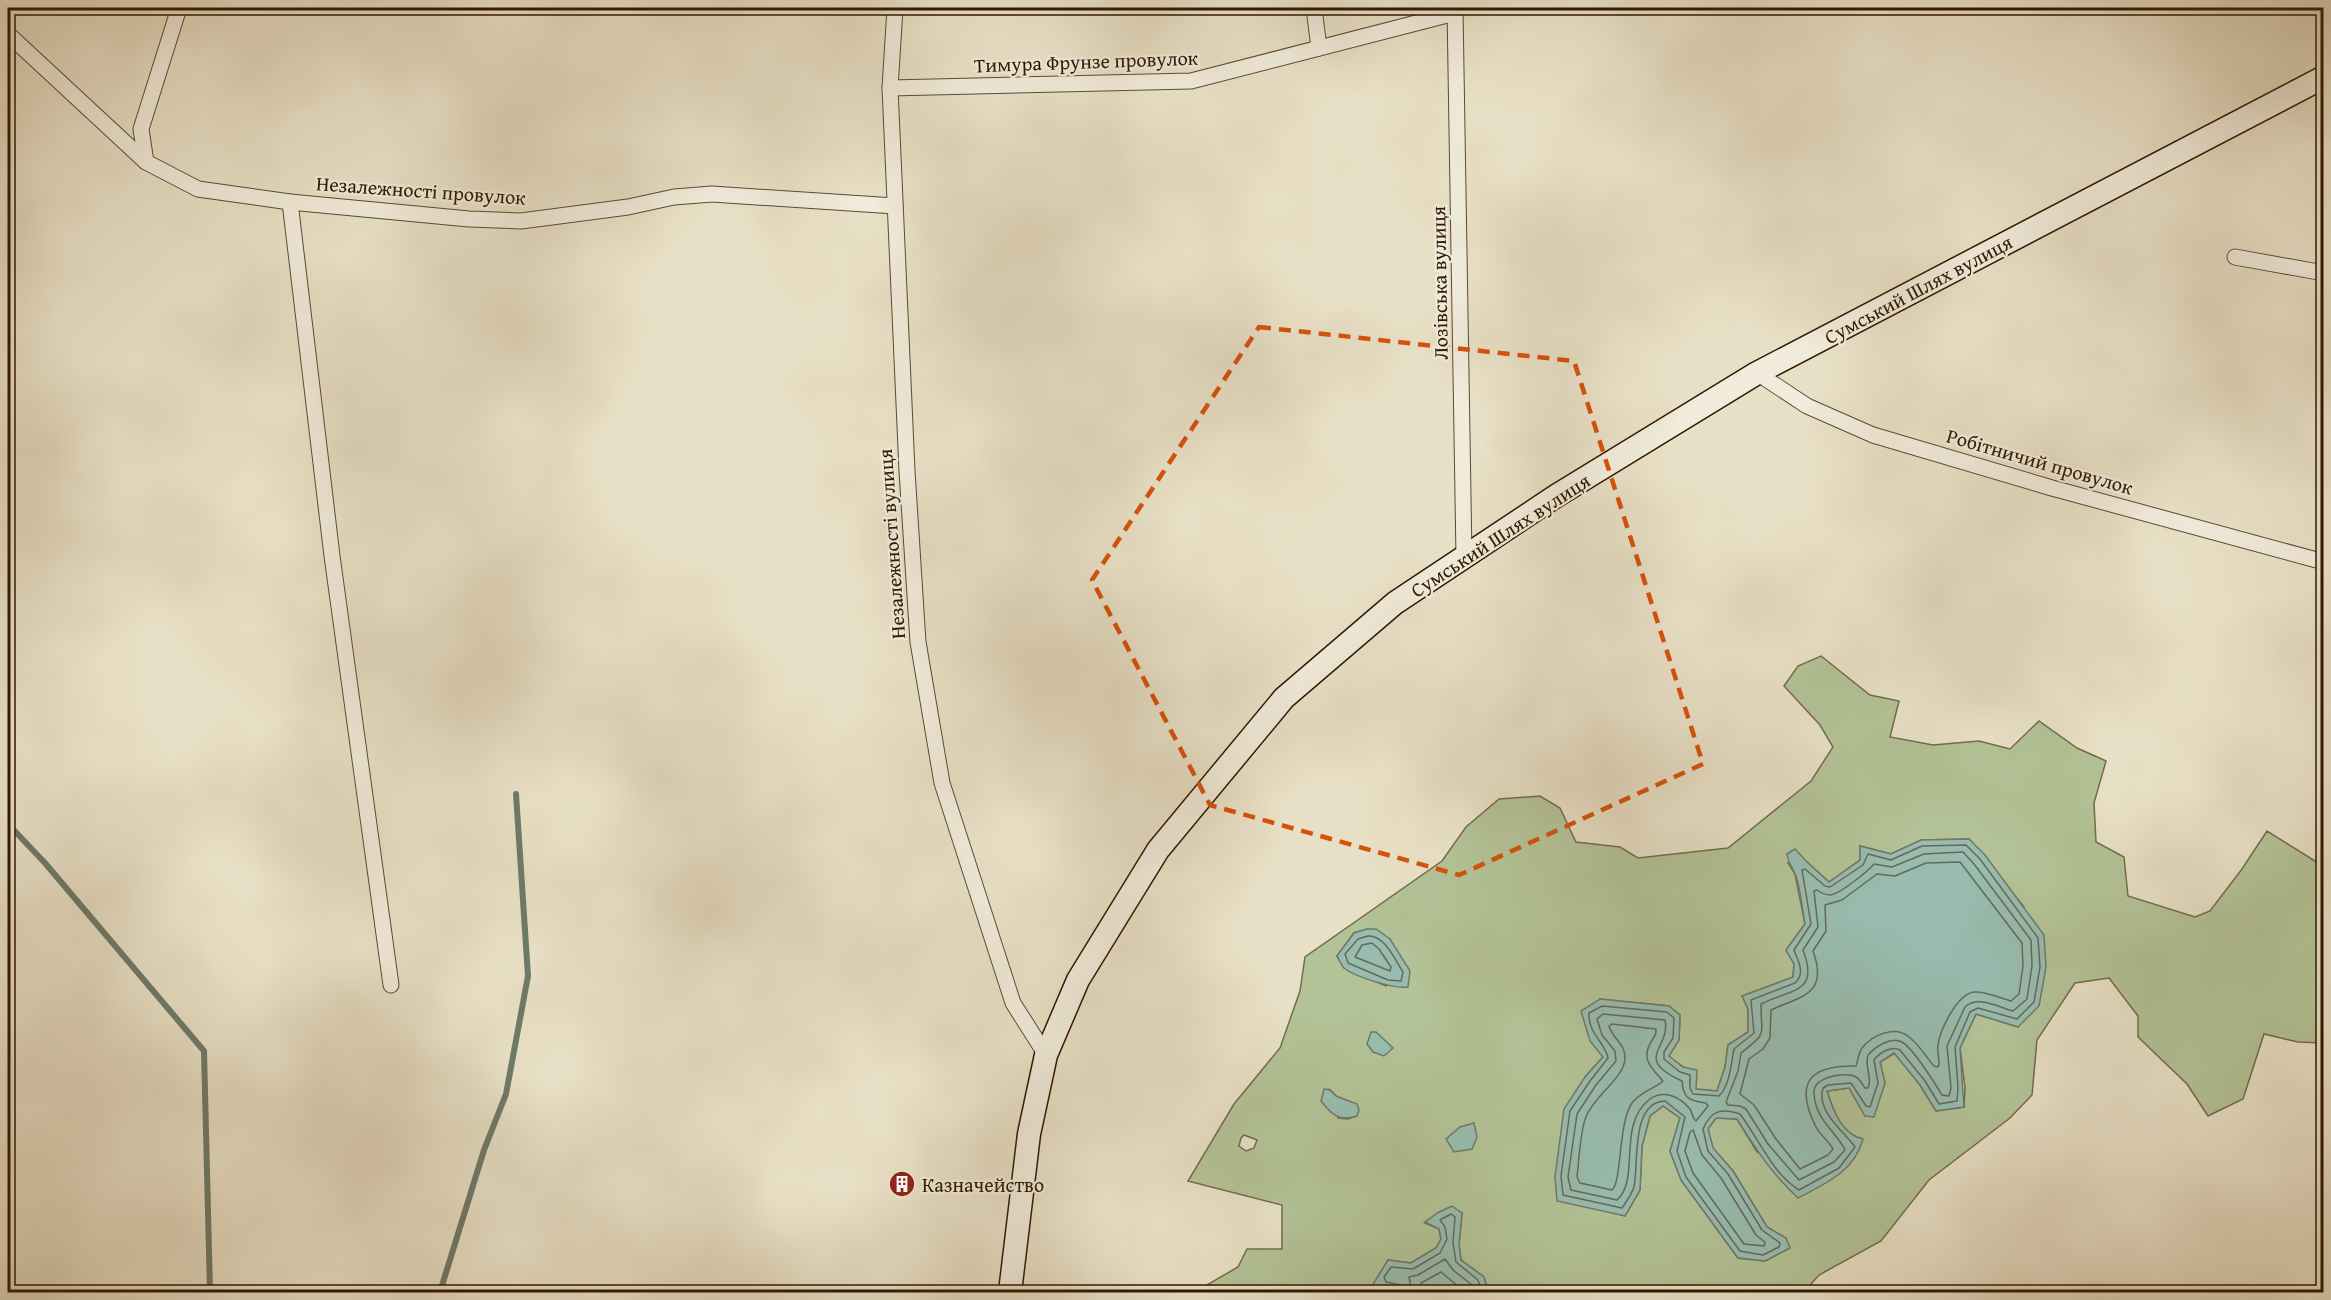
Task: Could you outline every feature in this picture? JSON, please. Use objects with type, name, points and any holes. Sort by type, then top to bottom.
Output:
[{"type":"main road","name":"Сумський Шлях вулиця","points":[[1010,1293],[1029,1134],[1046,1055],[1078,980],[1158,850],[1284,698],[1395,603],[1556,496],[1757,373],[2324,77]]},
{"type":"street","points":[[146,162],[141,129],[179,8]]},
{"type":"street","name":"Незалежності вулиця","points":[[896,8],[890,88],[907,471],[918,642],[942,783],[1013,1004],[1046,1055]]},
{"type":"street","points":[[1314,8],[1320,48]]},
{"type":"street","name":"Тимура Фрунзе провулок","points":[[890,88],[1191,81],[1455,10]]},
{"type":"street","name":"Лозівська вулиця","points":[[1455,10],[1464,557]]},
{"type":"street","name":"Незалежності провулок","points":[[8,34],[146,162],[198,189],[290,202],[469,219],[521,221],[628,207],[674,197],[712,194],[895,206]]},
{"type":"street","points":[[290,202],[332,556],[391,985]]},
{"type":"street","points":[[2235,257],[2324,273]]},
{"type":"street","name":"Робітничий провулок","points":[[1757,373],[1807,406],[1873,435],[2052,488],[2324,562]]},
{"type":"highlighted area","points":[[1259,327],[1574,361],[1703,764],[1459,875],[1210,805],[1092,580]]},
{"type":"green space","points":[[1821,656],[1870,695],[1899,701],[1890,737],[1933,745],[1979,741],[2010,749],[2039,721],[2077,748],[2106,761],[2094,803],[2096,842],[2124,857],[2128,896],[2195,917],[2210,911],[2267,831],[2323,866],[2323,1043],[2298,1042],[2264,1034],[2243,1099],[2208,1116],[2187,1084],[2138,1037],[2138,1016],[2109,978],[2075,983],[2037,1040],[2032,1095],[2010,1118],[1929,1180],[1881,1241],[1819,1275],[1804,1292],[1488,1292],[1484,1277],[1461,1260],[1459,1244],[1462,1213],[1425,1223],[1439,1229],[1441,1239],[1436,1248],[1411,1263],[1388,1260],[1373,1286],[1407,1292],[1198,1292],[1238,1267],[1247,1249],[1282,1249],[1282,1205],[1188,1181],[1234,1104],[1280,1048],[1300,991],[1305,957],[1442,861],[1466,827],[1499,799],[1540,796],[1560,808],[1576,842],[1620,847],[1638,858],[1728,848],[1811,781],[1833,747],[1820,725],[1784,686],[1798,666]],"holes":[[[1969,839],[2024,907],[2018,1027],[1976,1014],[1960,1048],[1965,1088],[1964,1107],[1936,1111],[1920,1085],[1895,1053],[1880,1062],[1885,1083],[1865,1116],[1849,1088],[1827,1091],[1839,1121],[1855,1137],[1863,1139],[1757,1152],[1737,1119],[1716,1118],[1708,1129],[1713,1148],[1733,1171],[1767,1227],[1785,1238],[1790,1248],[1765,1261],[1738,1258],[1681,1180],[1670,1151],[1680,1118],[1663,1106],[1650,1116],[1642,1146],[1640,1190],[1625,1216],[1597,1209],[1585,1077],[1603,1057],[1600,999],[1669,1006],[1680,1015],[1679,1040],[1668,1056],[1683,1067],[1695,1089],[1717,1091],[1725,1067],[1728,1045],[1748,1032],[1748,1009],[1742,996],[1793,978],[1794,964],[1786,950],[1805,924],[1795,874],[1788,863],[1807,862],[1829,882],[1860,860],[1860,846],[1891,854],[1921,840]],[[1367,929],[1390,939],[1396,950],[1386,986],[1344,968],[1337,956],[1354,933]],[[1330,1090],[1357,1116],[1348,1119],[1338,1118]],[[1244,1135],[1257,1140],[1254,1148],[1246,1151],[1239,1146]]]},
{"type":"water","points":[[1969,839],[1985,855],[2044,935],[2046,967],[2039,1006],[2018,1027],[1976,1014],[1960,1048],[1964,1107],[1936,1111],[1920,1085],[1894,1053],[1880,1062],[1885,1083],[1874,1117],[1865,1116],[1849,1088],[1827,1091],[1839,1121],[1849,1132],[1863,1139],[1859,1150],[1846,1168],[1798,1198],[1780,1180],[1737,1119],[1716,1118],[1708,1129],[1713,1148],[1733,1171],[1767,1227],[1786,1238],[1790,1248],[1765,1261],[1738,1258],[1681,1180],[1670,1151],[1680,1118],[1663,1106],[1650,1116],[1642,1146],[1640,1190],[1625,1216],[1557,1201],[1555,1177],[1564,1109],[1585,1077],[1603,1057],[1590,1041],[1581,1011],[1600,999],[1669,1006],[1680,1015],[1679,1040],[1669,1056],[1683,1067],[1697,1070],[1696,1089],[1717,1091],[1725,1067],[1728,1045],[1748,1032],[1748,1009],[1742,996],[1793,977],[1794,964],[1786,950],[1805,924],[1798,882],[1787,854],[1795,849],[1829,882],[1860,860],[1860,846],[1891,854],[1921,840]]},
{"type":"water","points":[[1376,929],[1390,939],[1410,971],[1408,987],[1375,982],[1343,967],[1337,956],[1354,933]]},
{"type":"water","points":[[1371,1032],[1376,1032],[1393,1048],[1384,1056],[1373,1052],[1367,1044]]},
{"type":"water","points":[[1324,1089],[1357,1104],[1359,1110],[1357,1116],[1340,1117],[1328,1110],[1321,1101]]},
{"type":"water","points":[[1474,1123],[1477,1137],[1472,1149],[1454,1152],[1446,1139],[1460,1127]]},
{"type":"water","points":[[1452,1206],[1462,1213],[1459,1244],[1461,1260],[1484,1277],[1488,1292],[1407,1292],[1372,1286],[1388,1260],[1411,1263],[1436,1248],[1441,1239],[1439,1229],[1425,1222]]},
{"type":"waterway","points":[[440,1292],[484,1150],[506,1094],[528,976],[516,794]]},
{"type":"waterway","points":[[8,824],[45,863],[204,1051],[210,1292]]},
{"type":"place","name":"Казначейство","points":[[902,1184]]}]
